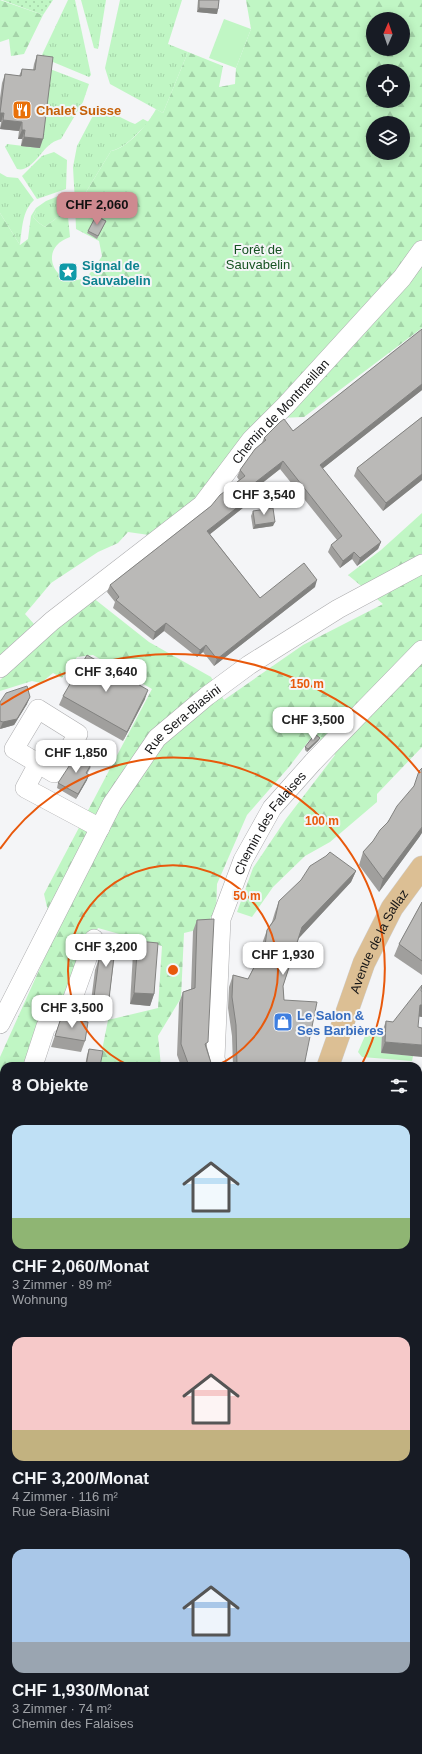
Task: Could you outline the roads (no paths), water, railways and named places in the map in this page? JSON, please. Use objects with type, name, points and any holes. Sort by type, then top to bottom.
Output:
[{"type":"main road","name":"Avenue de la Sallaz","points":[[329,1062],[364,963],[392,908],[422,867]]},
{"type":"street","name":"Chemin de Montmeillan","points":[[0,668],[52,621],[202,505],[251,440],[286,405],[402,278],[422,250]]},
{"type":"street","name":"Rue Sera-Biasini","points":[[0,1024],[112,804],[157,738],[207,696],[249,665],[338,609],[422,564]]},
{"type":"street","name":"Chemin des Falaises","points":[[216,1062],[221,919],[243,860],[272,808],[313,762],[422,650]]},
{"type":"street","points":[[38,764],[25,788],[100,828]]},
{"type":"street","points":[[34,1062],[46,1026],[69,1009],[94,939]]},
{"type":"place","name":"Chalet Suisse","points":[[22,110]]},
{"type":"place","name":"Signal de Sauvabelin","points":[[68,272]]},
{"type":"place","name":"Le Salon & Ses Barbières","points":[[283,1022]]},
{"type":"park label","name":"Forêt de Sauvabelin","points":[[258,256]]}]
